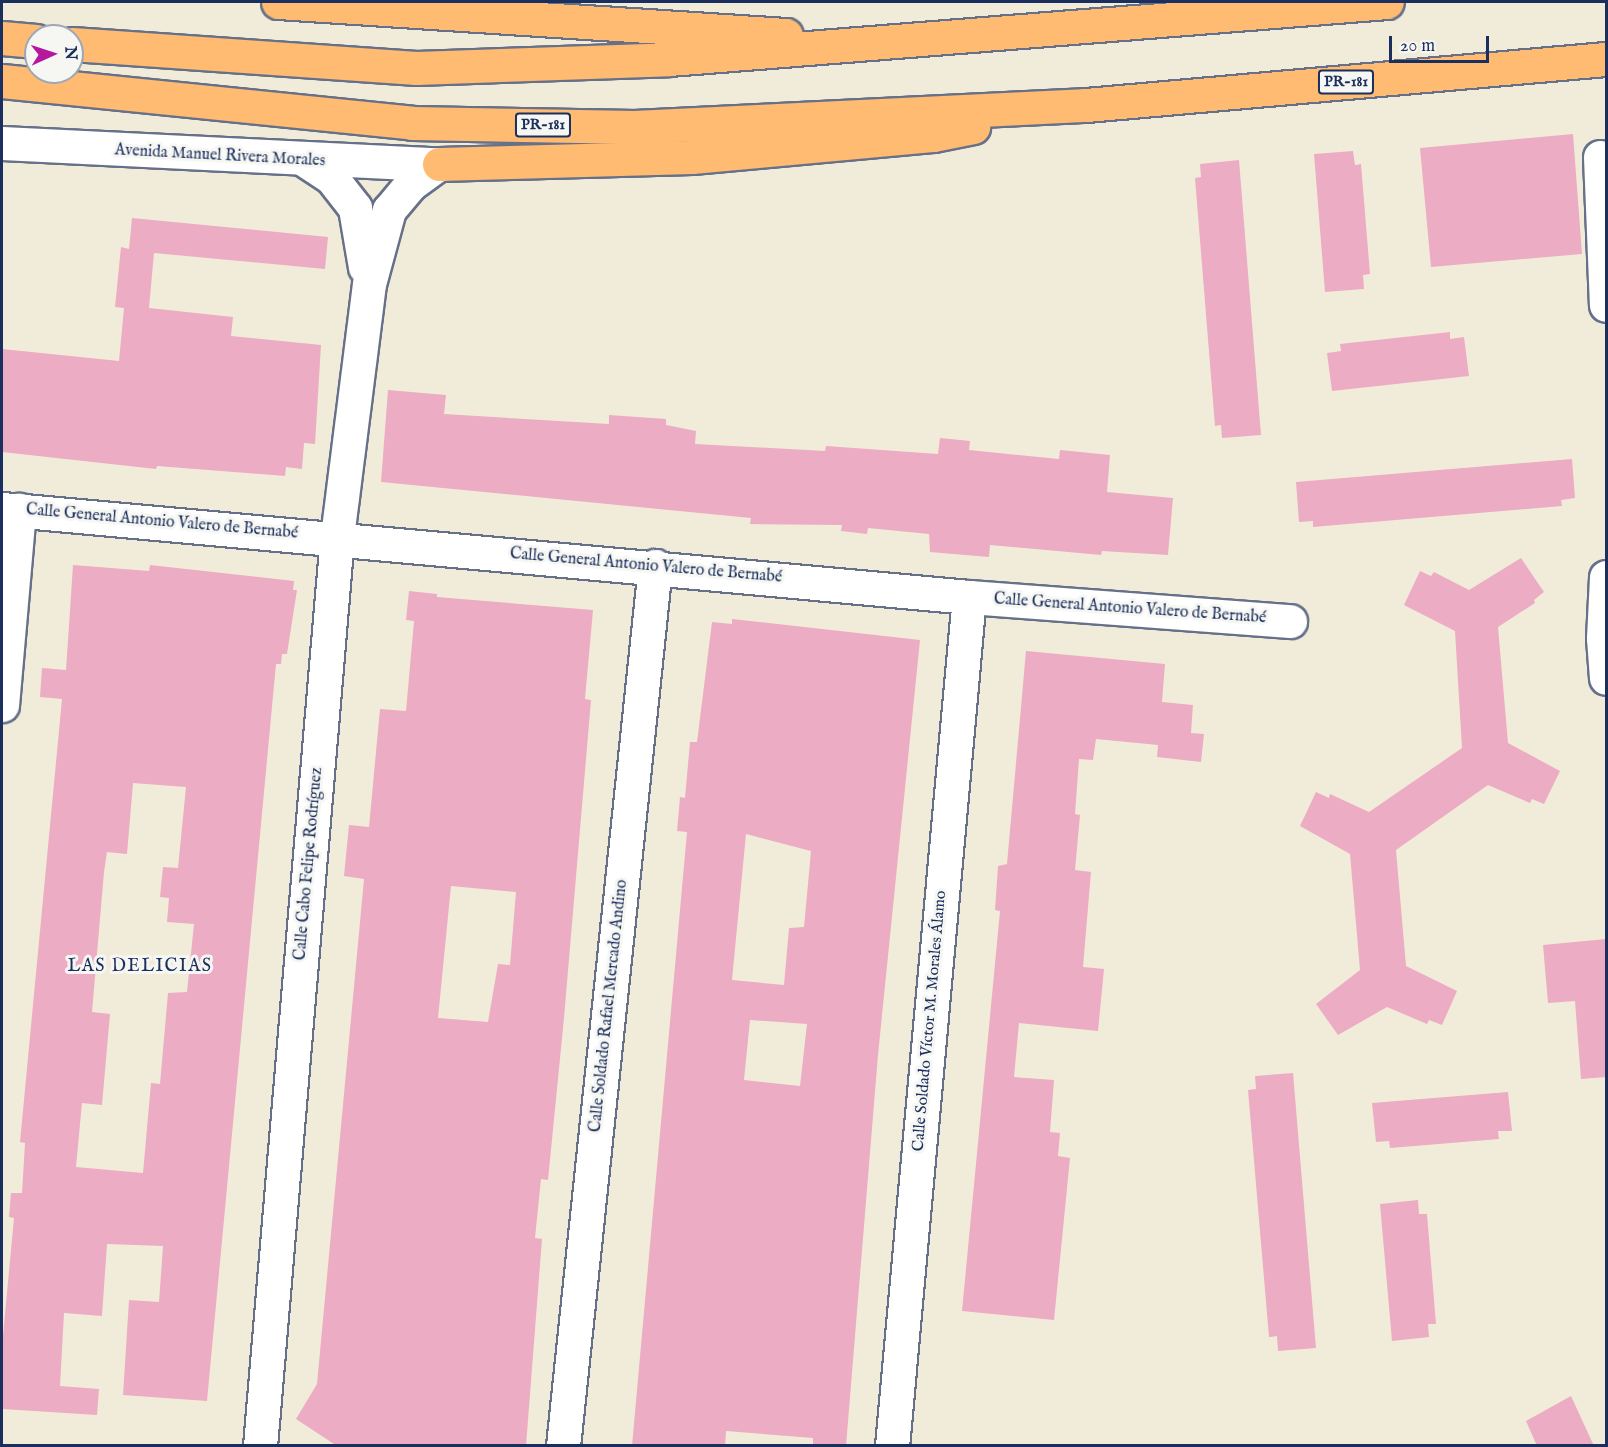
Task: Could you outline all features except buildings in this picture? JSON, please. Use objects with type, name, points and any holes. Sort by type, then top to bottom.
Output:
[{"type":"highway","points":[[278,2],[439,15],[724,29],[880,44]]},
{"type":"highway","points":[[84,45],[416,68],[669,59],[1387,2]]},
{"type":"highway","points":[[2,38],[24,40]]},
{"type":"highway","name":"PR-181","points":[[2,81],[412,123],[636,127],[1086,105],[1606,59]]},
{"type":"highway","points":[[439,164],[692,157],[933,135],[1086,105]]},
{"type":"street","name":"Avenida Manuel Rivera Morales","points":[[2,143],[306,161],[439,164]]},
{"type":"street","points":[[1600,157],[1606,305]]},
{"type":"street","points":[[306,161],[331,177],[355,208],[369,284]]},
{"type":"street","points":[[369,284],[389,210],[411,184],[439,164]]},
{"type":"street","name":"Calle Cabo Felipe Rodríguez","points":[[260,1446],[337,537],[369,284]]},
{"type":"street","points":[[2,705],[10,510]]},
{"type":"street","name":"Calle General Antonio Valero de Bernabé","points":[[10,510],[337,537],[969,597],[1290,621]]},
{"type":"street","name":"Calle Soldado Rafael Mercado Andino","points":[[563,1446],[655,566]]},
{"type":"street","points":[[1606,577],[1603,638],[1606,678]]},
{"type":"street","name":"Calle Soldado Víctor M. Morales Álamo","points":[[892,1446],[969,597]]},
{"type":"district","name":"LAS DELICIAS","points":[[140,967]]}]
